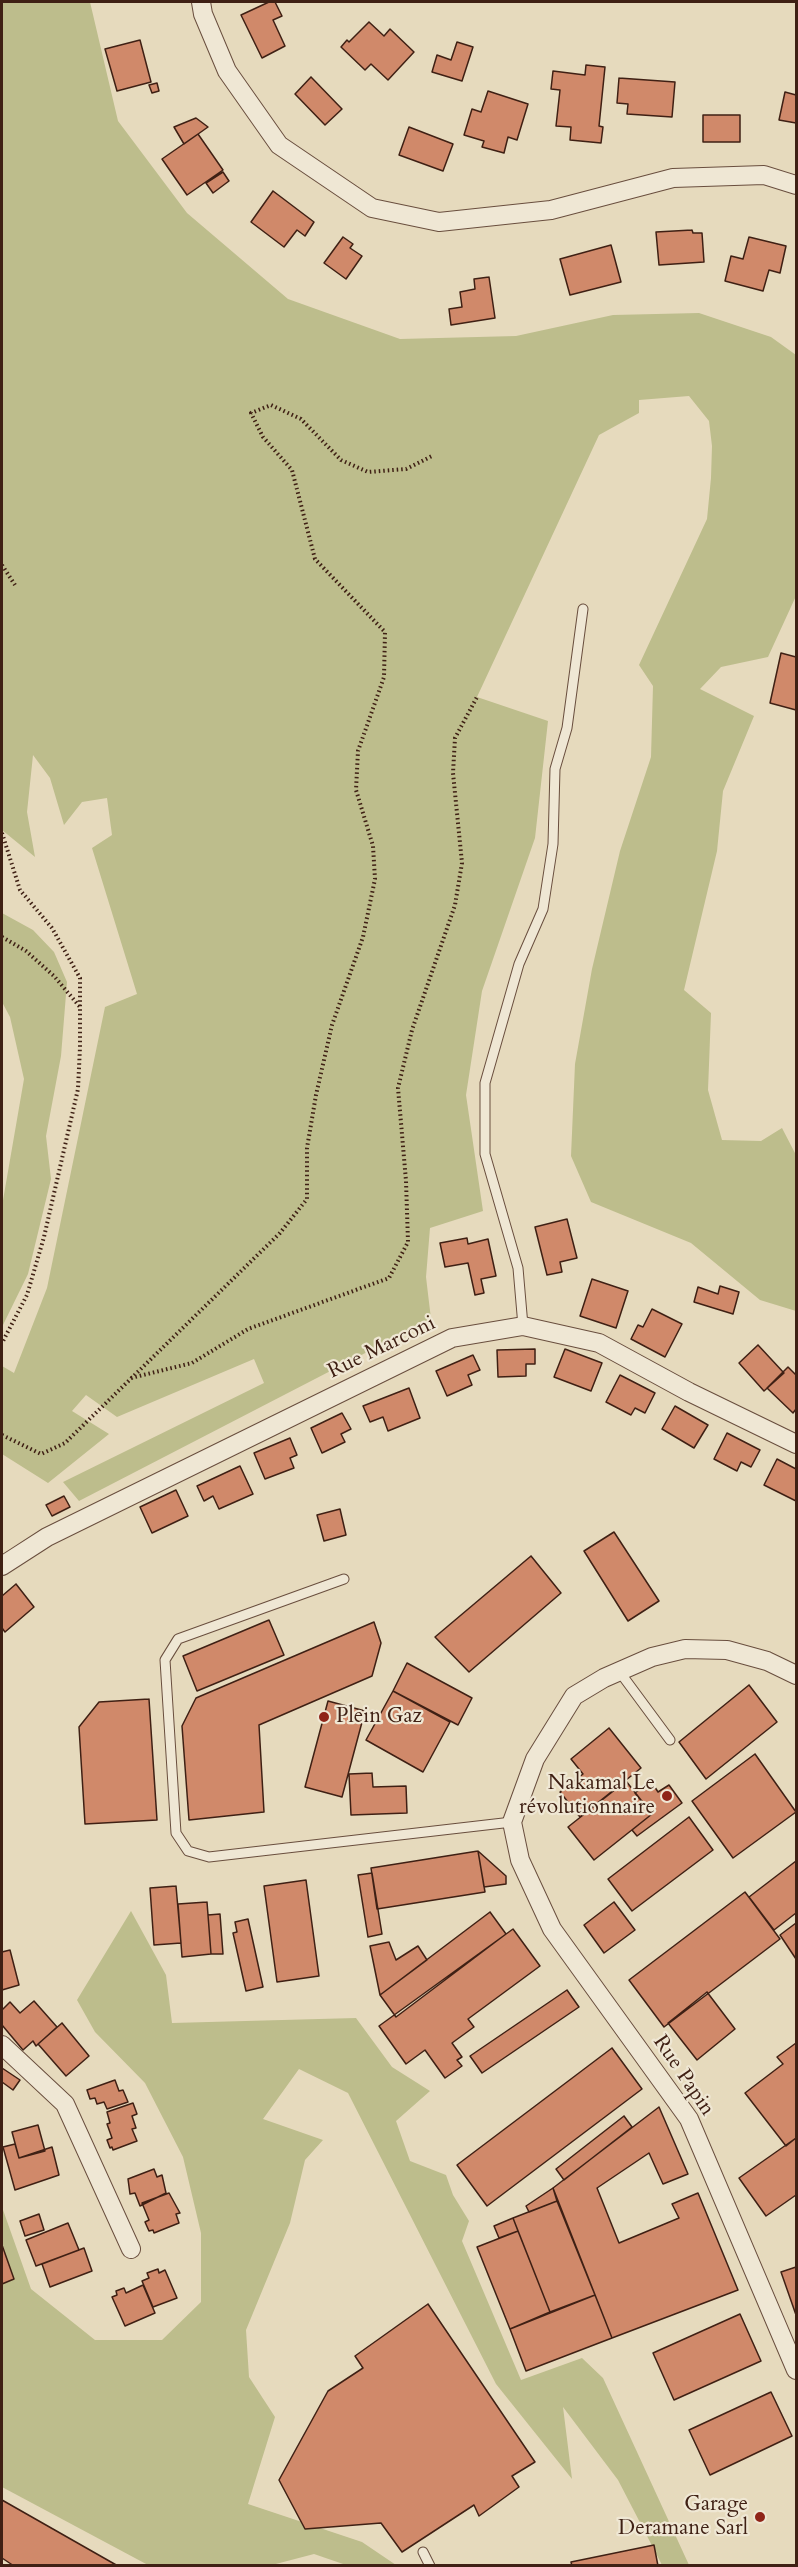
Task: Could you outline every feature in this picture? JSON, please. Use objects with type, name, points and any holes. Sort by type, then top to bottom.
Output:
[{"type":"street","points":[[201,2],[203,14],[227,71],[279,145],[372,208],[439,222],[551,210],[673,178],[764,175],[796,185]]},
{"type":"street","name":"Rue Marconi","points":[[2,1566],[48,1537],[452,1338],[523,1326],[599,1343],[689,1392],[796,1444]]},
{"type":"street","points":[[512,1821],[536,1759],[574,1696],[619,1671],[652,1657],[685,1649],[728,1650],[767,1661],[796,1675]]},
{"type":"street","name":"Rue Papin","points":[[512,1821],[520,1860],[552,1929],[689,2119],[796,2370]]},
{"type":"street","points":[[2,2045],[65,2104],[131,2249]]},
{"type":"lane","points":[[523,1326],[518,1268],[485,1154],[485,1083],[519,964],[543,909],[553,844],[555,769],[567,728],[584,609]]},
{"type":"lane","points":[[344,1579],[178,1639],[165,1660],[176,1833],[188,1851],[209,1857],[512,1821]]},
{"type":"lane","points":[[619,1671],[670,1740]]},
{"type":"lane","points":[[423,2552],[430,2565]]},
{"type":"path","points":[[2,1435],[40,1454],[64,1443],[280,1233],[307,1199],[307,1148],[316,1095],[332,1025],[363,937],[375,879],[373,846],[357,790],[358,751],[384,677],[385,633],[315,559],[292,470],[263,437],[251,414],[271,405],[301,419],[341,460],[368,472],[406,469],[432,456]]},
{"type":"path","points":[[2,565],[15,585]]},
{"type":"path","points":[[130,1378],[192,1363],[248,1329],[389,1278],[408,1242],[406,1181],[398,1088],[412,1030],[455,905],[462,863],[453,772],[455,738],[477,698]]},
{"type":"path","points":[[2,833],[20,890],[52,928],[80,978],[78,1089],[44,1237],[27,1295],[2,1343]]},
{"type":"path","points":[[2,937],[26,951],[54,976],[80,1007]]},
{"type":"green space","points":[[2,2],[90,2],[118,121],[187,213],[288,299],[400,339],[516,336],[613,315],[699,313],[771,337],[796,355],[796,596],[768,657],[721,667],[700,689],[754,716],[723,791],[717,851],[684,990],[711,1013],[708,1090],[722,1140],[761,1141],[782,1128],[796,1155],[796,1311],[760,1300],[691,1243],[591,1202],[571,1156],[575,1064],[592,969],[620,851],[651,757],[653,686],[639,665],[707,519],[711,478],[712,446],[709,421],[689,396],[639,400],[639,413],[599,435],[477,697],[548,721],[535,838],[482,991],[466,1095],[483,1211],[430,1228],[426,1277],[431,1319],[79,1501],[63,1482],[264,1383],[254,1359],[117,1417],[86,1395],[72,1411],[109,1434],[48,1483],[2,1454],[2,1366],[14,1373],[47,1288],[105,1007],[137,994],[92,848],[112,835],[107,798],[82,802],[64,825],[50,778],[33,755],[27,812],[35,857],[2,830]]},
{"type":"green space","points":[[2,913],[33,930],[54,952],[67,982],[61,1056],[46,1136],[51,1179],[28,1274],[2,1327],[2,1206],[24,1079],[10,1017],[2,1002]]},
{"type":"green space","points":[[131,1911],[166,1975],[172,2023],[356,2018],[392,2067],[430,2091],[396,2121],[410,2161],[446,2175],[453,2195],[469,2221],[462,2241],[521,2380],[582,2358],[603,2378],[689,2565],[662,2565],[618,2480],[563,2407],[572,2479],[496,2384],[348,2093],[299,2069],[263,2119],[323,2140],[305,2160],[290,2223],[246,2330],[249,2377],[275,2417],[248,2504],[362,2542],[396,2565],[346,2565],[314,2554],[272,2565],[148,2565],[2,2487],[2,2207],[31,2289],[95,2340],[162,2340],[201,2302],[201,2233],[183,2157],[145,2083],[95,2032],[77,2000]]},
{"type":"building","points":[[269,2],[275,2],[282,16],[273,20],[285,46],[262,58],[241,15]]},
{"type":"building","points":[[369,22],[384,36],[390,29],[414,52],[388,80],[371,64],[365,70],[341,47]]},
{"type":"building","points":[[140,40],[151,82],[117,91],[105,49]]},
{"type":"building","points":[[457,42],[473,47],[462,81],[432,72],[437,55],[451,60]]},
{"type":"building","points":[[586,65],[605,67],[599,126],[603,127],[601,143],[570,140],[571,127],[556,126],[560,90],[551,89],[553,71],[585,75]]},
{"type":"building","points":[[311,77],[342,109],[325,125],[295,94]]},
{"type":"building","points":[[619,78],[675,82],[672,117],[627,114],[628,104],[617,103]]},
{"type":"building","points":[[157,83],[159,91],[152,93],[149,85]]},
{"type":"building","points":[[488,91],[528,104],[517,140],[508,137],[504,153],[482,147],[484,141],[464,135],[472,109],[481,112]]},
{"type":"building","points":[[785,92],[796,95],[796,123],[779,120]]},
{"type":"building","points":[[703,115],[740,115],[740,142],[703,142]]},
{"type":"building","points":[[196,118],[208,127],[184,144],[174,127]]},
{"type":"building","points":[[409,127],[453,144],[443,171],[399,155]]},
{"type":"building","points":[[198,134],[223,170],[187,195],[162,159]]},
{"type":"building","points":[[223,172],[229,181],[213,193],[206,183]]},
{"type":"building","points":[[273,191],[314,222],[305,236],[297,230],[284,247],[251,222]]},
{"type":"building","points":[[692,230],[693,233],[702,233],[704,262],[659,265],[656,232]]},
{"type":"building","points":[[343,237],[353,244],[350,248],[362,256],[346,279],[324,263]]},
{"type":"building","points":[[749,237],[786,246],[780,273],[769,270],[763,291],[725,281],[731,256],[743,259]]},
{"type":"building","points":[[611,245],[621,282],[570,295],[560,259]]},
{"type":"building","points":[[489,277],[495,318],[451,325],[449,309],[462,307],[460,292],[475,289],[474,279]]},
{"type":"building","points":[[781,653],[796,657],[796,710],[770,703]]},
{"type":"building","points":[[567,1219],[577,1258],[560,1262],[562,1272],[547,1275],[535,1227]]},
{"type":"building","points":[[467,1238],[468,1244],[488,1239],[496,1276],[481,1279],[484,1293],[475,1295],[468,1263],[445,1267],[440,1243]]},
{"type":"building","points":[[592,1279],[628,1291],[616,1328],[580,1316]]},
{"type":"building","points":[[720,1286],[739,1292],[733,1314],[694,1302],[698,1287],[718,1294]]},
{"type":"building","points":[[652,1309],[682,1324],[665,1357],[631,1339],[638,1325],[643,1327]]},
{"type":"building","points":[[758,1345],[784,1373],[764,1391],[739,1363]]},
{"type":"building","points":[[535,1349],[535,1364],[526,1364],[526,1376],[498,1377],[497,1350]]},
{"type":"building","points":[[565,1349],[602,1363],[591,1391],[554,1377]]},
{"type":"building","points":[[473,1355],[480,1370],[468,1375],[472,1385],[447,1396],[436,1371]]},
{"type":"building","points":[[788,1367],[796,1375],[796,1409],[793,1413],[767,1388]]},
{"type":"building","points":[[620,1375],[655,1393],[645,1413],[635,1408],[631,1415],[606,1402]]},
{"type":"building","points":[[409,1388],[420,1418],[388,1431],[383,1417],[370,1422],[363,1406]]},
{"type":"building","points":[[675,1406],[708,1425],[694,1448],[662,1429]]},
{"type":"building","points":[[342,1413],[351,1429],[341,1434],[345,1442],[322,1453],[311,1428]]},
{"type":"building","points":[[727,1433],[760,1450],[751,1467],[741,1462],[737,1471],[714,1459]]},
{"type":"building","points":[[290,1438],[297,1455],[290,1458],[294,1468],[265,1479],[254,1453]]},
{"type":"building","points":[[777,1459],[796,1469],[796,1501],[764,1485]]},
{"type":"building","points":[[240,1466],[253,1494],[219,1509],[213,1496],[204,1501],[197,1486]]},
{"type":"building","points":[[176,1490],[188,1516],[152,1533],[140,1507]]},
{"type":"building","points":[[64,1496],[70,1507],[52,1516],[46,1505]]},
{"type":"building","points":[[340,1509],[346,1535],[324,1541],[317,1515]]},
{"type":"building","points":[[614,1532],[659,1601],[628,1621],[584,1551]]},
{"type":"building","points":[[531,1556],[561,1593],[469,1672],[435,1637]]},
{"type":"building","points":[[16,1584],[34,1607],[5,1632],[2,1628],[2,1596]]},
{"type":"building","points":[[269,1620],[284,1655],[197,1691],[183,1656]]},
{"type":"building","points":[[374,1622],[381,1643],[372,1676],[259,1725],[264,1812],[189,1820],[182,1726],[196,1698]]},
{"type":"building","points":[[407,1663],[472,1698],[458,1725],[393,1691]]},
{"type":"building","points":[[749,1685],[777,1722],[706,1779],[679,1742]]},
{"type":"building","points":[[393,1691],[450,1722],[423,1772],[366,1740]]},
{"type":"building","points":[[149,1699],[157,1820],[85,1824],[79,1727],[99,1702]]},
{"type":"building","points":[[328,1701],[365,1711],[342,1797],[305,1787]]},
{"type":"building","points":[[609,1728],[641,1768],[580,1817],[560,1792],[583,1774],[571,1759]]},
{"type":"building","points":[[755,1754],[796,1812],[733,1858],[692,1801]]},
{"type":"building","points":[[372,1773],[373,1787],[406,1786],[407,1813],[351,1815],[349,1774]]},
{"type":"building","points":[[626,1781],[652,1814],[594,1860],[568,1827]]},
{"type":"building","points":[[651,1781],[658,1792],[669,1785],[682,1803],[637,1836],[632,1830],[652,1814],[635,1793]]},
{"type":"building","points":[[689,1817],[713,1850],[632,1911],[608,1879]]},
{"type":"building","points":[[478,1851],[485,1892],[377,1909],[371,1868]]},
{"type":"building","points":[[478,1851],[506,1876],[506,1884],[484,1887]]},
{"type":"building","points":[[796,1861],[796,1913],[774,1930],[749,1897]]},
{"type":"building","points":[[372,1873],[382,1934],[368,1937],[358,1875]]},
{"type":"building","points":[[306,1880],[319,1976],[277,1982],[264,1886]]},
{"type":"building","points":[[176,1886],[181,1943],[154,1945],[150,1888]]},
{"type":"building","points":[[745,1892],[780,1939],[664,2027],[629,1980]]},
{"type":"building","points":[[207,1902],[211,1954],[182,1957],[178,1904]]},
{"type":"building","points":[[614,1902],[635,1930],[604,1953],[584,1925]]},
{"type":"building","points":[[490,1912],[506,1934],[396,2017],[380,1995]]},
{"type":"building","points":[[220,1914],[223,1954],[211,1954],[208,1915]]},
{"type":"building","points":[[248,1919],[263,1987],[246,1991],[233,1933],[237,1932],[235,1922]]},
{"type":"building","points":[[796,1923],[796,1959],[780,1935]]},
{"type":"building","points":[[513,1929],[540,1966],[468,2019],[474,2027],[452,2043],[462,2057],[457,2060],[462,2066],[445,2078],[425,2050],[406,2064],[379,2026]]},
{"type":"building","points":[[389,1942],[396,1960],[418,1946],[427,1960],[380,1995],[370,1946]]},
{"type":"building","points":[[10,1950],[19,1985],[2,1990],[2,1952]]},
{"type":"building","points":[[567,1990],[579,2007],[482,2073],[470,2056]]},
{"type":"building","points":[[707,1992],[735,2029],[697,2060],[668,2023]]},
{"type":"building","points":[[34,2001],[57,2027],[36,2046],[33,2041],[23,2050],[2,2025],[2,2010],[10,2002],[20,2013]]},
{"type":"building","points":[[62,2023],[89,2056],[66,2076],[38,2044]]},
{"type":"building","points":[[796,2043],[796,2138],[786,2146],[745,2093],[783,2064],[777,2057]]},
{"type":"building","points":[[612,2048],[642,2089],[487,2206],[457,2165]]},
{"type":"building","points":[[2,2068],[20,2080],[13,2090],[2,2082]]},
{"type":"building","points":[[115,2080],[119,2091],[123,2090],[128,2102],[107,2109],[104,2102],[97,2104],[95,2098],[90,2099],[87,2090]]},
{"type":"building","points":[[133,2103],[137,2114],[132,2116],[136,2128],[132,2129],[137,2141],[113,2150],[107,2140],[112,2138],[107,2124],[110,2123],[107,2112]]},
{"type":"building","points":[[659,2107],[688,2174],[663,2184],[649,2153],[597,2188],[619,2243],[679,2218],[672,2204],[698,2193],[738,2290],[612,2338],[553,2188]]},
{"type":"building","points":[[624,2116],[632,2127],[564,2180],[556,2169]]},
{"type":"building","points":[[38,2125],[45,2151],[19,2158],[12,2132]]},
{"type":"building","points":[[796,2138],[796,2195],[766,2216],[739,2178]]},
{"type":"building","points":[[15,2144],[19,2158],[52,2147],[59,2175],[15,2190],[3,2147]]},
{"type":"building","points":[[154,2169],[157,2177],[162,2175],[166,2193],[140,2206],[135,2193],[130,2194],[128,2179]]},
{"type":"building","points":[[553,2188],[557,2201],[529,2212],[526,2206]]},
{"type":"building","points":[[169,2193],[180,2213],[176,2214],[179,2223],[154,2233],[153,2230],[149,2231],[145,2222],[149,2220],[142,2203]]},
{"type":"building","points":[[557,2201],[595,2295],[550,2312],[513,2218]]},
{"type":"building","points":[[39,2214],[44,2230],[25,2236],[20,2221]]},
{"type":"building","points":[[513,2218],[518,2231],[499,2238],[494,2226]]},
{"type":"building","points":[[68,2223],[79,2250],[36,2266],[26,2240]]},
{"type":"building","points":[[518,2231],[550,2312],[510,2329],[477,2247]]},
{"type":"building","points":[[2,2245],[14,2279],[2,2284]]},
{"type":"building","points":[[84,2248],[92,2271],[50,2287],[42,2264]]},
{"type":"building","points":[[796,2267],[796,2315],[781,2272]]},
{"type":"building","points":[[158,2269],[159,2273],[165,2270],[177,2298],[153,2307],[142,2281],[149,2278],[147,2273]]},
{"type":"building","points":[[143,2285],[155,2313],[125,2326],[112,2297],[117,2295],[116,2291],[124,2288],[126,2293]]},
{"type":"building","points":[[595,2295],[612,2338],[526,2371],[510,2329]]},
{"type":"building","points":[[428,2304],[535,2462],[512,2476],[519,2487],[479,2516],[474,2505],[402,2552],[381,2523],[305,2529],[279,2480],[328,2391],[363,2368],[355,2356]]},
{"type":"building","points":[[740,2314],[761,2361],[674,2400],[653,2353]]},
{"type":"building","points":[[771,2392],[792,2436],[710,2475],[689,2430]]},
{"type":"building","points":[[2,2500],[118,2566],[14,2566],[2,2558]]},
{"type":"building","points":[[654,2545],[658,2566],[572,2566],[571,2562]]},
{"type":"place","name":"Plein Gaz","points":[[324,1717]]},
{"type":"place","name":"Nakamal Le révolutionnaire","points":[[667,1796]]},
{"type":"place","name":"Garage Deramane Sarl","points":[[760,2517]]}]
